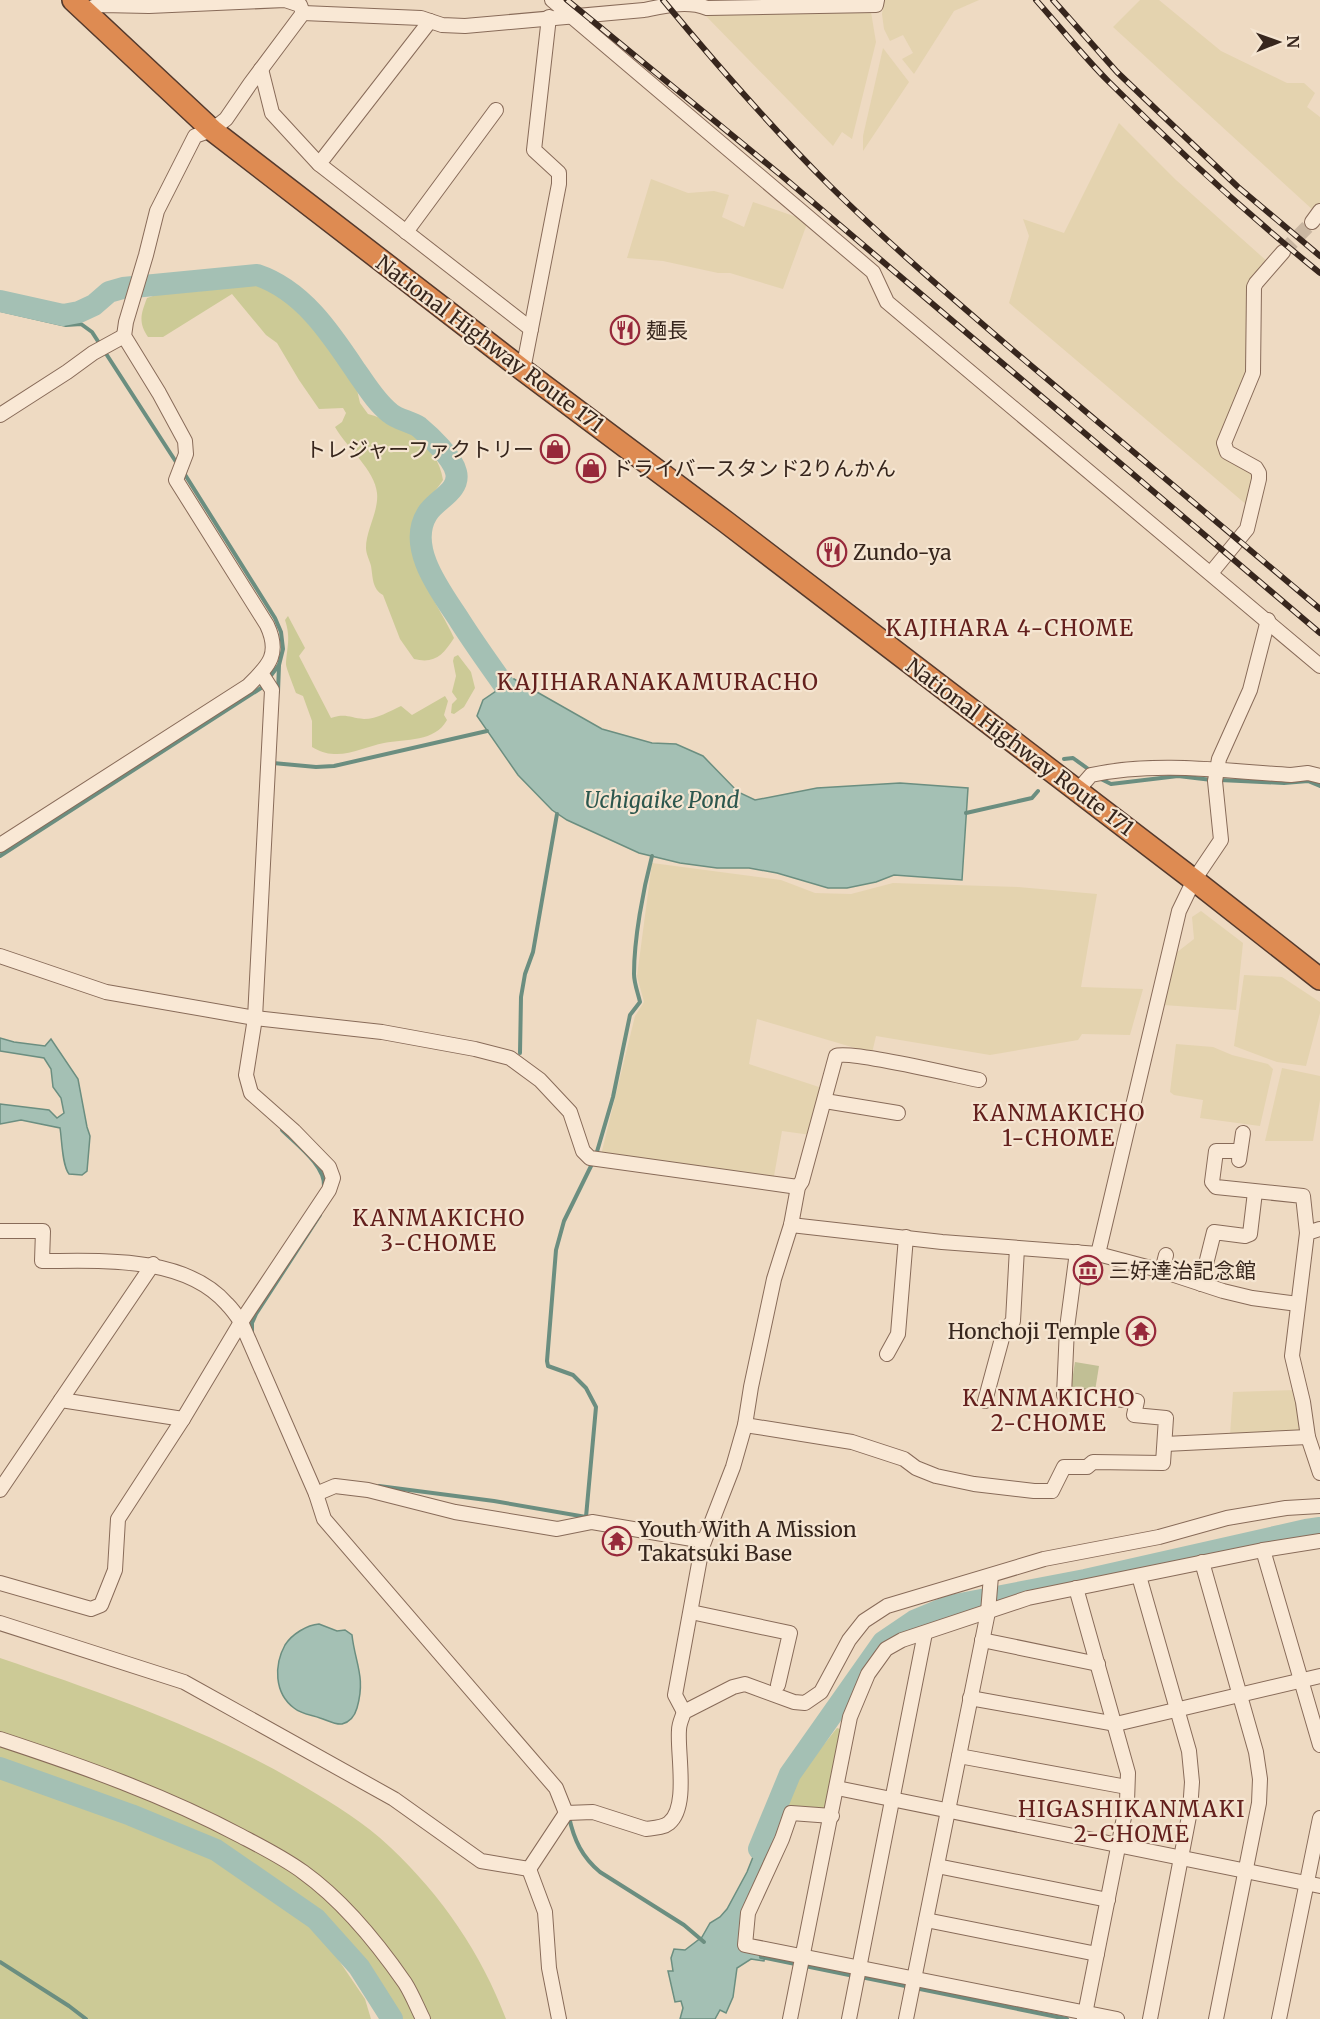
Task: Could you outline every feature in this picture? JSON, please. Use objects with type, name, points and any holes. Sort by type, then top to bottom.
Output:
[{"type":"highway","name":"National Highway Route 171","points":[[80,7],[212,130],[523,370],[726,522],[1090,780],[1194,880],[1320,979]]},
{"type":"street","points":[[80,7],[285,0],[300,5],[303,13]]},
{"type":"street","points":[[552,0],[873,272],[887,302],[1320,666]]},
{"type":"street","points":[[303,13],[421,18],[442,25],[465,26],[698,3],[706,8],[876,5],[877,0]]},
{"type":"street","points":[[0,845],[248,686],[261,674],[274,652],[271,634],[176,480],[186,454],[186,441],[124,336],[130,306],[157,211],[195,136],[212,130],[226,119],[303,13]]},
{"type":"street","points":[[523,370],[559,184],[559,173],[534,150],[549,17]]},
{"type":"street","points":[[319,164],[430,21]]},
{"type":"street","points":[[261,69],[272,112],[319,164],[531,329]]},
{"type":"street","points":[[406,232],[496,110]]},
{"type":"street","points":[[1211,573],[1247,529],[1251,514],[1259,473],[1256,468],[1227,452],[1224,442],[1253,373],[1254,287],[1283,252]]},
{"type":"street","points":[[0,415],[101,348],[124,336]]},
{"type":"street","points":[[1098,1254],[1179,911],[1194,880],[1221,840],[1216,770],[1250,690],[1268,620]]},
{"type":"street","points":[[0,1583],[91,1609],[101,1605],[115,1570],[118,1520],[183,1419],[241,1322],[328,1190],[333,1178],[329,1167],[294,1131],[251,1093],[246,1075],[255,1018],[272,690],[261,674]]},
{"type":"street","points":[[1090,780],[1180,768],[1291,775],[1308,773],[1320,776]]},
{"type":"street","points":[[0,956],[106,992],[255,1018],[382,1032],[475,1049],[510,1058],[540,1080],[570,1112],[583,1150],[590,1158],[798,1187]]},
{"type":"street","points":[[566,1813],[593,1812],[646,1828],[668,1824],[675,1816],[680,1798],[679,1728],[684,1712],[675,1695],[704,1541],[733,1467],[745,1425],[750,1388],[774,1279],[836,1056],[841,1053],[980,1080]]},
{"type":"street","points":[[825,1101],[898,1113]]},
{"type":"street","points":[[1243,1133],[1239,1156],[1216,1151],[1212,1182],[1216,1187],[1303,1196],[1313,1231],[1298,1304],[1292,1356],[1303,1402],[1308,1437],[1320,1473]]},
{"type":"street","points":[[1201,1284],[1214,1232],[1245,1236],[1250,1234],[1256,1192]]},
{"type":"street","points":[[790,1225],[942,1242],[1098,1254],[1252,1298],[1298,1304]]},
{"type":"street","points":[[0,1231],[43,1231],[42,1261],[153,1264],[208,1287],[226,1303],[241,1322],[316,1494],[324,1519],[556,1788],[566,1813]]},
{"type":"street","points":[[887,1354],[898,1334],[906,1237]]},
{"type":"street","points":[[985,1401],[1004,1331],[1013,1321],[1017,1248]]},
{"type":"street","points":[[745,1425],[852,1442],[904,1459],[916,1468],[936,1476],[974,1484],[1034,1491],[1052,1491],[1065,1467],[1087,1467],[1093,1462],[1163,1463],[1166,1418],[1134,1415],[1137,1401],[1064,1395],[1067,1328],[1077,1252]]},
{"type":"street","points":[[1161,1271],[1166,1255]]},
{"type":"street","points":[[0,1490],[153,1264]]},
{"type":"street","points":[[61,1400],[183,1419]]},
{"type":"street","points":[[1165,1444],[1308,1437]]},
{"type":"street","points":[[316,1494],[335,1486],[368,1490],[456,1512],[557,1529],[592,1522],[704,1541]]},
{"type":"street","points":[[684,1712],[745,1684],[794,1702],[805,1703],[821,1692],[849,1640],[864,1620],[887,1606],[1044,1559],[1159,1537],[1227,1518],[1286,1508],[1320,1506]]},
{"type":"street","points":[[790,2019],[850,1717],[868,1674],[886,1649],[902,1640],[1028,1598],[1263,1550],[1320,1541]]},
{"type":"street","points":[[1263,1550],[1320,1745]]},
{"type":"street","points":[[1202,1562],[1256,1752],[1260,1779],[1259,1803],[1216,2019]]},
{"type":"street","points":[[906,2019],[988,1612],[991,1576]]},
{"type":"street","points":[[1139,1576],[1189,1751],[1192,1782],[1190,1811],[1150,2019]]},
{"type":"street","points":[[1076,1588],[1128,1773],[1127,1802],[1085,2016]]},
{"type":"street","points":[[691,1611],[790,1634],[778,1685]]},
{"type":"street","points":[[0,1623],[184,1682],[394,1799],[481,1861],[529,1869]]},
{"type":"street","points":[[849,2019],[925,1633]]},
{"type":"street","points":[[982,1640],[1098,1664]]},
{"type":"street","points":[[970,1698],[1116,1724],[1320,1676]]},
{"type":"street","points":[[0,1739],[84,1767],[198,1813],[273,1853],[304,1873],[335,1899],[377,1946],[406,1984],[423,2019]]},
{"type":"street","points":[[959,1756],[1127,1787]]},
{"type":"street","points":[[837,1788],[1314,1885]]},
{"type":"street","points":[[529,1869],[566,1813]]},
{"type":"street","points":[[832,1816],[791,1813],[782,1839],[748,1913],[745,1945],[1085,2016],[1117,2019]]},
{"type":"street","points":[[1279,2019],[1314,1885],[1320,1818]]},
{"type":"street","points":[[937,1866],[1108,1900]]},
{"type":"street","points":[[529,1869],[545,1912],[549,1968],[560,2019]]},
{"type":"street","points":[[926,1920],[1097,1954]]},
{"type":"shaded area","points":[[884,0],[979,0],[954,11],[914,74],[902,59],[913,53],[903,35],[890,41],[884,29],[882,14]]},
{"type":"shaded area","points":[[1140,0],[1159,0],[1221,51],[1287,83],[1304,83],[1315,93],[1307,107],[1320,117],[1320,203],[1314,211],[1113,27]]},
{"type":"shaded area","points":[[871,12],[876,42],[852,139],[842,132],[833,146],[704,14]]},
{"type":"shaded area","points":[[883,48],[909,82],[863,151],[863,136]]},
{"type":"shaded area","points":[[1119,123],[1176,180],[1269,263],[1251,284],[1250,372],[1219,446],[1255,474],[1248,506],[1009,303],[1029,236],[1023,219],[1064,233]]},
{"type":"shaded area","points":[[651,179],[688,193],[714,191],[729,195],[722,217],[744,227],[753,202],[808,221],[783,289],[730,273],[718,273],[663,261],[627,258]]},
{"type":"shaded area","points":[[247,281],[261,282],[285,300],[306,321],[337,357],[357,390],[360,403],[368,414],[393,423],[416,436],[434,455],[443,480],[421,510],[415,527],[414,544],[422,577],[454,638],[438,657],[428,660],[414,659],[400,639],[383,595],[375,586],[366,548],[377,493],[366,468],[335,427],[342,422],[346,413],[343,408],[319,409],[277,343],[266,335],[232,294],[163,337],[148,337],[145,332],[142,318],[147,298],[156,295],[201,291]]},
{"type":"shaded area","points":[[288,616],[305,648],[299,656],[331,718],[344,716],[369,719],[401,706],[412,715],[445,696],[448,701],[444,715],[447,720],[442,727],[428,736],[384,743],[347,753],[328,753],[312,747],[312,721],[303,696],[296,693],[286,666],[288,637],[285,620]]},
{"type":"shaded area","points":[[458,655],[471,672],[475,688],[464,707],[454,714],[451,713],[452,704],[457,699],[452,692],[456,676],[453,661]]},
{"type":"shaded area","points":[[652,863],[781,880],[815,893],[851,894],[893,883],[1018,887],[1097,894],[1081,987],[1143,989],[1130,1035],[1082,1034],[1078,1040],[990,1055],[876,1036],[872,1053],[757,1019],[749,1064],[822,1088],[811,1135],[782,1131],[774,1176],[601,1155],[635,1016],[644,1002],[637,976]]},
{"type":"shaded area","points":[[1201,911],[1243,943],[1236,1010],[1163,1005],[1176,953],[1194,939],[1192,917]]},
{"type":"shaded area","points":[[1244,975],[1282,977],[1320,1002],[1320,1013],[1306,1066],[1277,1062],[1234,1046]]},
{"type":"shaded area","points":[[1176,1044],[1213,1047],[1232,1055],[1268,1064],[1273,1069],[1260,1126],[1200,1118],[1203,1100],[1174,1095],[1170,1092]]},
{"type":"shaded area","points":[[1282,1068],[1320,1076],[1320,1100],[1313,1141],[1265,1141]]},
{"type":"shaded area","points":[[1075,1362],[1099,1366],[1095,1391],[1071,1387]]},
{"type":"shaded area","points":[[1297,1390],[1303,1430],[1230,1435],[1233,1392]]},
{"type":"shaded area","points":[[0,1658],[118,1700],[232,1748],[316,1794],[360,1822],[409,1866],[443,1906],[485,1971],[506,2019],[431,2019],[398,1963],[295,1860],[213,1813],[127,1777],[0,1735]]},
{"type":"shaded area","points":[[837,1728],[843,1730],[829,1808],[823,1813],[785,1807],[794,1782]]},
{"type":"shaded area","points":[[0,1744],[114,1783],[254,1847],[308,1882],[358,1930],[392,1970],[418,2019],[397,2019],[355,1956],[331,1929],[305,1904],[247,1862],[215,1844],[172,1825],[0,1763]]},
{"type":"shaded area","points":[[0,1776],[144,1829],[213,1859],[317,1928],[365,1999],[371,2019],[0,2019]]},
{"type":"water","name":"Uchigaike Pond","points":[[514,679],[602,729],[652,743],[676,744],[703,756],[738,792],[755,800],[817,788],[900,783],[968,788],[962,880],[894,875],[876,882],[847,888],[828,888],[777,873],[749,868],[717,868],[680,863],[639,853],[567,820],[552,810],[518,775],[477,716],[483,700]]},
{"type":"water","points":[[0,1038],[45,1046],[51,1039],[78,1079],[90,1136],[87,1171],[82,1175],[69,1174],[67,1170],[60,1128],[21,1120],[0,1124],[0,1104],[49,1110],[57,1118],[64,1113],[61,1098],[53,1087],[51,1069],[44,1058],[0,1051]]},
{"type":"water","points":[[319,1624],[337,1631],[345,1630],[352,1635],[360,1679],[359,1697],[353,1716],[342,1724],[297,1710],[287,1702],[279,1687],[279,1661],[285,1645],[300,1631]]},
{"type":"water","points":[[767,1822],[780,1823],[742,1915],[739,1946],[765,1955],[764,1961],[751,1959],[737,1968],[733,1997],[726,2013],[720,2010],[715,2019],[680,2019],[683,2008],[681,2001],[675,2002],[668,1971],[673,1971],[671,1958],[674,1949],[685,1950],[702,1937],[710,1923],[727,1909],[747,1872]]},
{"type":"waterway","points":[[0,301],[63,315],[79,312],[94,305],[109,292],[123,288],[257,275],[288,291],[325,327],[380,404],[393,415],[419,427],[451,460],[457,479],[451,490],[427,514],[422,527],[423,555],[444,597],[504,685]]},
{"type":"waterway","points":[[0,310],[66,325],[81,324],[92,332],[178,465]]},
{"type":"waterway","points":[[184,473],[275,618],[281,632],[283,649],[279,665],[278,692]]},
{"type":"waterway","points":[[269,678],[279,665]]},
{"type":"waterway","points":[[0,856],[264,684]]},
{"type":"waterway","points":[[273,763],[316,767],[334,766],[487,731]]},
{"type":"waterway","points":[[1064,759],[1073,758],[1091,771]]},
{"type":"waterway","points":[[1099,778],[1111,784],[1178,776],[1212,780]]},
{"type":"waterway","points":[[1220,780],[1284,783],[1308,781],[1320,786]]},
{"type":"waterway","points":[[966,813],[1032,798],[1038,791]]},
{"type":"waterway","points":[[520,1053],[521,997],[525,974],[533,952],[557,814]]},
{"type":"waterway","points":[[596,1155],[613,1097],[630,1015],[640,1002],[635,984],[634,960],[642,899],[652,856]]},
{"type":"waterway","points":[[282,1130],[315,1163],[320,1171],[324,1187]]},
{"type":"waterway","points":[[379,1486],[494,1501],[586,1517],[596,1407],[586,1388],[573,1375],[548,1366],[547,1361],[556,1250],[564,1221],[593,1162]]},
{"type":"waterway","points":[[252,1334],[252,1323],[256,1314],[320,1215]]},
{"type":"waterway","points":[[759,1849],[790,1774],[883,1642],[914,1621],[950,1606],[1085,1580],[1320,1528]]},
{"type":"waterway","points":[[0,1768],[131,1815],[216,1850],[316,1919],[359,1967],[392,2019]]},
{"type":"waterway","points":[[569,1817],[580,1847],[588,1860],[600,1872],[684,1925],[704,1942]]},
{"type":"waterway","points":[[761,1957],[854,1976]]},
{"type":"waterway","points":[[0,1962],[86,2019]]},
{"type":"waterway","points":[[861,1977],[1067,2019]]},
{"type":"tunnel","points":[[1283,252],[1312,222]]},
{"type":"railway","points":[[567,0],[782,176],[1320,633]]},
{"type":"railway","points":[[663,0],[765,118],[808,164],[875,229],[1015,352],[1320,609]]},
{"type":"railway","points":[[1036,0],[1099,72],[1160,132],[1238,204],[1320,273]]},
{"type":"railway","points":[[1053,0],[1117,72],[1238,187],[1320,256]]},
{"type":"place","name":"麺長","points":[[625,330]]},
{"type":"place","name":"トレジャーファクトリー","points":[[555,449]]},
{"type":"place","name":"ドライバースタンド2りんかん","points":[[591,468]]},
{"type":"place","name":"Zundo-ya","points":[[832,552]]},
{"type":"place","name":"三好達治記念館","points":[[1088,1270]]},
{"type":"place","name":"Honchoji Temple","points":[[1141,1331]]},
{"type":"place","name":"Youth With A Mission Takatsuki Base","points":[[617,1541]]},
{"type":"district","name":"KAJIHARA 4-CHOME","points":[[1010,628]]},
{"type":"district","name":"KAJIHARANAKAMURACHO","points":[[658,682]]},
{"type":"district","name":"KANMAKICHO 1-CHOME","points":[[1059,1126]]},
{"type":"district","name":"KANMAKICHO 3-CHOME","points":[[439,1230]]},
{"type":"district","name":"KANMAKICHO 2-CHOME","points":[[1049,1410]]},
{"type":"district","name":"HIGASHIKANMAKI 2-CHOME","points":[[1132,1822]]}]
